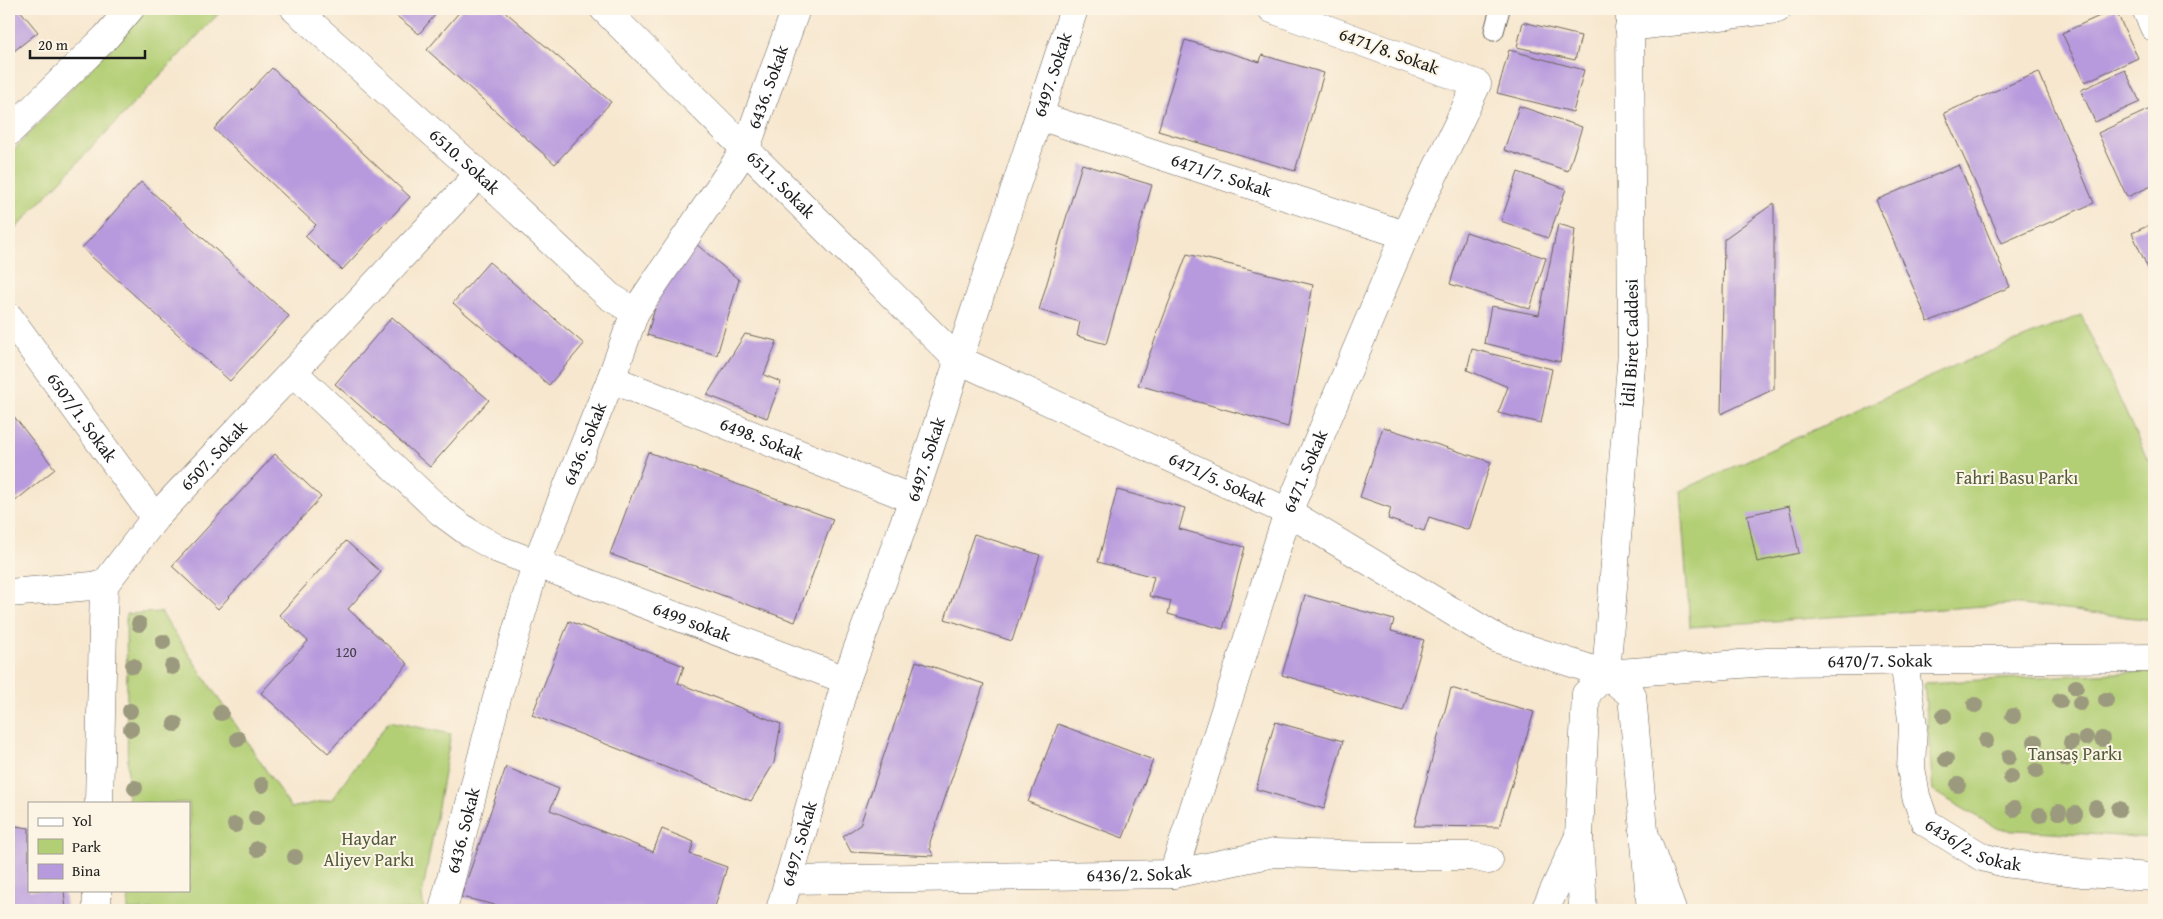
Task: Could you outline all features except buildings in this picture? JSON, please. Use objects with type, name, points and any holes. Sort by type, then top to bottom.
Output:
[{"type":"street","points":[[9,132],[106,37],[130,9]]},
{"type":"street","name":"6510. Sokak","points":[[295,9],[480,174],[609,296],[635,312]]},
{"type":"street","name":"6511. Sokak","points":[[604,9],[958,359]]},
{"type":"street","name":"6436. Sokak","points":[[443,910],[496,704],[536,564],[611,379],[635,312],[746,148],[796,9]]},
{"type":"street","name":"6497. Sokak","points":[[780,910],[846,680],[913,499],[1074,9]]},
{"type":"street","name":"6471/8. Sokak","points":[[1272,9],[1477,84]]},
{"type":"street","points":[[1630,18],[1776,9]]},
{"type":"street","points":[[2146,9],[2154,27]]},
{"type":"street","name":"İdil Biret Caddesi","points":[[1606,674],[1632,353],[1630,18]]},
{"type":"street","name":"6471. Sokak","points":[[1174,874],[1288,512],[1406,236],[1477,84]]},
{"type":"street","name":"6471/7. Sokak","points":[[1039,116],[1406,236]]},
{"type":"street","name":"6507. Sokak","points":[[104,585],[155,518],[480,174]]},
{"type":"street","name":"6507/1. Sokak","points":[[9,316],[155,518]]},
{"type":"street","name":"6471/5. Sokak","points":[[958,359],[1288,512],[1498,639],[1606,674]]},
{"type":"street","name":"6499 sokak","points":[[293,372],[441,512],[468,532],[498,549],[846,680]]},
{"type":"street","name":"6498. Sokak","points":[[611,379],[913,499]]},
{"type":"street","points":[[9,594],[104,585],[99,802]]},
{"type":"street","name":"6470/7. Sokak","points":[[1606,674],[1767,662],[2154,658]]},
{"type":"street","name":"6436/2. Sokak","points":[[1904,661],[1913,726],[1911,768],[1916,796],[1925,822],[1982,857],[2005,863],[2083,872],[2154,877]]},
{"type":"street","points":[[1583,910],[1578,836],[1586,694],[1606,674],[1632,695],[1651,910]]},
{"type":"street","points":[[1643,830],[1672,910]]},
{"type":"street","points":[[1545,910],[1578,836]]},
{"type":"street","name":"6436/2. Sokak","points":[[788,880],[1174,874],[1274,852],[1379,856],[1472,856],[1489,860]]},
{"type":"street","points":[[97,892],[97,910]]},
{"type":"lane","points":[[1494,31],[1500,9]]},
{"type":"green space","points":[[147,9],[219,9],[221,11],[16,228],[9,221],[9,155]]},
{"type":"green space","name":"Fahri Basu Parkı","points":[[2081,315],[2154,474],[2154,620],[2011,604],[1690,627],[1680,491],[1956,365]]},
{"type":"green space","name":"Haydar Aliyev Parkı","points":[[161,612],[291,808],[332,799],[389,721],[451,734],[422,896],[424,910],[128,910],[128,892],[190,892],[190,802],[128,802],[126,614]]},
{"type":"green space","name":"Tansaş Parkı","points":[[2154,671],[2154,838],[1998,829],[1933,791],[1924,683]]}]
